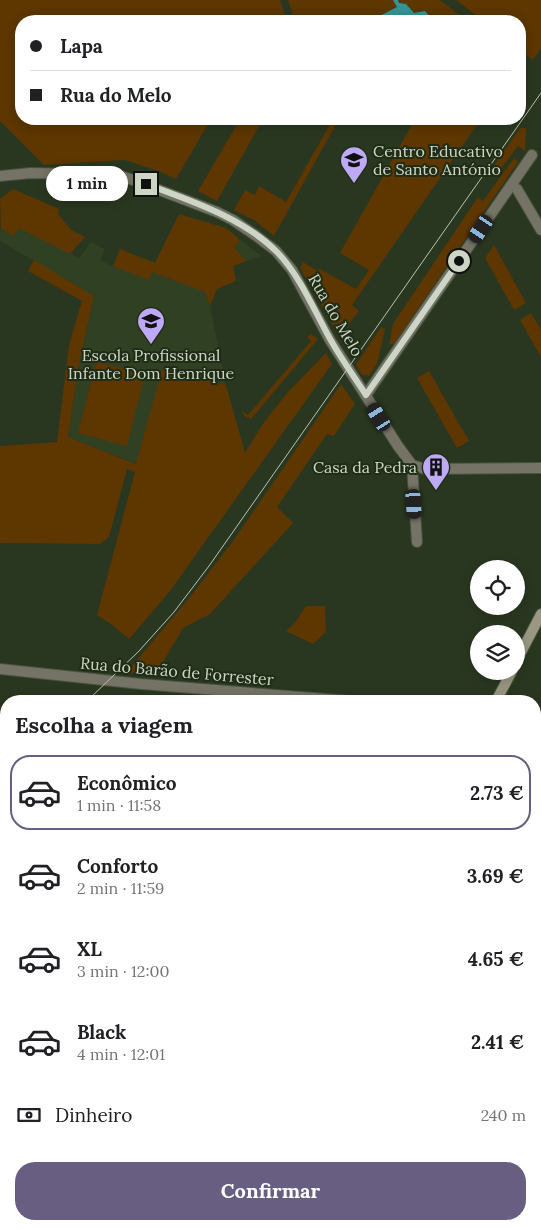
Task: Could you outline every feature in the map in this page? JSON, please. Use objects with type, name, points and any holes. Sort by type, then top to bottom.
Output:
[{"type":"main road","points":[[525,645],[541,614]]},
{"type":"main road","points":[[499,695],[507,680]]},
{"type":"street","points":[[366,395],[532,155]]},
{"type":"street","name":"Rua do Melo","points":[[1,176],[31,172],[118,176],[171,194],[234,220],[276,251],[292,270],[330,340],[412,465]]},
{"type":"street","points":[[517,189],[541,230]]},
{"type":"street","points":[[417,542],[412,465],[425,469],[541,468]]},
{"type":"street","name":"Rua do Barão de Forrester","points":[[0,669],[140,684],[277,695]]},
{"type":"shaded area","points":[[0,0],[280,0],[285,15],[15,15],[15,125],[208,125],[176,179],[125,160],[44,165],[0,121]]},
{"type":"shaded area","points":[[288,0],[440,0],[459,15],[293,15]]},
{"type":"shaded area","points":[[456,0],[541,0],[541,48],[533,60],[526,55],[526,15],[475,15]]},
{"type":"shaded area","points":[[236,125],[260,125],[217,201],[198,191]]},
{"type":"shaded area","points":[[330,125],[336,125],[274,236],[254,220],[234,210],[245,190],[255,195],[259,186],[286,202]]},
{"type":"shaded area","points":[[412,125],[477,125],[352,305],[359,311],[339,336],[300,268],[303,262],[317,271],[320,269],[356,289],[369,270],[340,253]]},
{"type":"shaded area","points":[[520,128],[526,128],[525,151],[518,146],[497,174],[491,170]]},
{"type":"shaded area","points":[[514,158],[518,162],[394,344],[389,344],[393,324],[478,197],[483,201]]},
{"type":"shaded area","points":[[13,189],[59,209],[58,214],[71,230],[85,237],[70,254],[19,228],[14,236],[1,229],[0,199]]},
{"type":"shaded area","name":"Escola Profissional Infante Dom Henrique","points":[[179,214],[226,228],[261,256],[233,266],[236,281],[217,289],[210,306],[226,385],[245,454],[137,464],[68,437],[79,364],[94,296],[0,241],[0,228],[14,236],[19,228],[79,258],[91,242],[105,249],[100,261],[113,266],[120,249],[155,263]]},
{"type":"shaded area","points":[[179,214],[226,228],[240,240],[234,247],[246,261],[233,266],[236,281],[217,289],[210,306],[205,292],[152,272],[149,280],[113,266],[120,249],[155,263]]},
{"type":"shaded area","points":[[494,245],[526,303],[514,310],[485,258]]},
{"type":"shaded area","points":[[34,260],[94,296],[79,364],[68,437],[136,464],[162,369],[226,385],[245,453],[262,425],[287,393],[326,353],[332,364],[170,591],[129,639],[97,615],[135,472],[127,469],[109,537],[100,544],[0,543],[0,446],[57,442],[69,345],[82,301],[28,271]]},
{"type":"shaded area","points":[[531,313],[541,330],[541,357],[520,320]]},
{"type":"shaded area","points":[[381,327],[385,329],[377,364],[369,376],[362,375],[356,365]]},
{"type":"shaded area","points":[[311,334],[318,339],[251,419],[244,416],[242,411],[248,415],[311,341],[307,337]]},
{"type":"shaded area","points":[[96,362],[145,374],[127,446],[78,433]]},
{"type":"shaded area","points":[[429,371],[469,441],[457,448],[417,378]]},
{"type":"shaded area","points":[[341,384],[355,404],[334,436],[327,434],[277,507],[293,523],[210,614],[183,628],[156,674],[126,673],[190,597],[233,541]]},
{"type":"shaded area","points":[[306,606],[325,606],[326,632],[313,644],[286,631],[295,623]]},
{"type":"water","points":[[393,0],[406,4],[414,13],[425,11],[428,15],[382,15],[397,7]]},
{"type":"tram line","points":[[526,114],[541,93]]},
{"type":"tram line","points":[[93,695],[139,651],[174,612],[209,566],[519,125]]},
{"type":"place","name":"Centro Educativo de Santo António","points":[[354,184]]},
{"type":"place","name":"Escola Profissional Infante Dom Henrique","points":[[151,345]]},
{"type":"place","name":"Casa da Pedra","points":[[436,491]]},
{"type":"route","points":[[146,184],[234,220],[276,251],[292,270],[330,340],[366,395],[459,261]]}]
